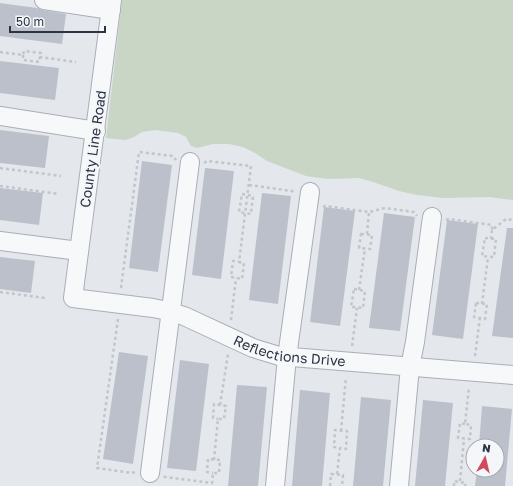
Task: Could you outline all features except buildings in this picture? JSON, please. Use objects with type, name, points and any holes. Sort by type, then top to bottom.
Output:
[{"type":"street","points":[[44,0],[111,5]]},
{"type":"street","name":"County Line Road","points":[[73,298],[96,131],[111,5]]},
{"type":"street","points":[[0,116],[96,131]]},
{"type":"street","points":[[150,469],[190,162]]},
{"type":"street","points":[[275,486],[304,194]]},
{"type":"street","points":[[399,486],[410,367],[415,342],[432,217]]},
{"type":"street","points":[[0,241],[79,251]]},
{"type":"street","name":"Reflections Drive","points":[[73,298],[153,308],[170,312],[253,348],[287,357],[513,375]]},
{"type":"path","points":[[24,51],[41,53],[40,57],[39,62],[22,60],[24,51]]},
{"type":"path","points":[[0,52],[23,55]]},
{"type":"path","points":[[40,57],[76,62]]},
{"type":"path","points":[[0,168],[61,176]]},
{"type":"path","points":[[249,185],[304,194]]},
{"type":"path","points":[[0,186],[59,194]]},
{"type":"path","points":[[242,194],[253,196],[251,214],[239,212],[242,194]]},
{"type":"path","points":[[367,234],[369,212]]},
{"type":"path","points":[[491,239],[492,230]]},
{"type":"path","points":[[361,234],[367,234],[372,235],[370,249],[359,248],[361,234]]},
{"type":"path","points":[[485,238],[496,239],[494,258],[488,257],[482,256],[485,238]]},
{"type":"path","points":[[359,290],[365,248]]},
{"type":"path","points":[[482,304],[488,257]]},
{"type":"path","points":[[231,320],[236,278]]},
{"type":"path","points":[[354,289],[365,291],[363,308],[357,308],[351,307],[354,289]]},
{"type":"path","points":[[0,292],[45,298]]},
{"type":"path","points":[[476,303],[487,304],[485,319],[480,318],[474,317],[476,303]]},
{"type":"path","points":[[352,346],[357,308]]},
{"type":"path","points":[[475,356],[480,318]]},
{"type":"path","points":[[118,319],[97,468],[132,474],[144,465],[150,469],[158,466],[165,477],[212,485],[213,473]]},
{"type":"path","points":[[220,405],[228,354]]},
{"type":"path","points":[[341,431],[346,377]]},
{"type":"path","points":[[465,424],[469,387]]},
{"type":"path","points":[[214,404],[226,406],[224,419],[218,418],[212,418],[214,404]]},
{"type":"path","points":[[214,460],[218,418]]},
{"type":"path","points":[[460,423],[465,424],[471,425],[470,439],[458,438],[460,423]]},
{"type":"path","points":[[335,430],[347,431],[346,449],[340,448],[334,447],[335,430]]},
{"type":"path","points":[[460,481],[464,439]]},
{"type":"path","points":[[338,474],[340,448]]},
{"type":"path","points":[[208,459],[220,460],[219,473],[213,473],[207,472],[208,459]]},
{"type":"path","points":[[330,486],[331,474],[343,475],[342,486]]},
{"type":"path","points":[[454,486],[454,481],[466,483],[466,486]]},
{"type":"green space","points":[[122,0],[513,0],[513,200],[489,197],[443,198],[417,195],[399,191],[359,178],[328,179],[306,176],[267,161],[243,147],[229,144],[213,144],[197,148],[191,146],[186,137],[178,133],[155,130],[142,132],[125,140],[106,138]]}]
